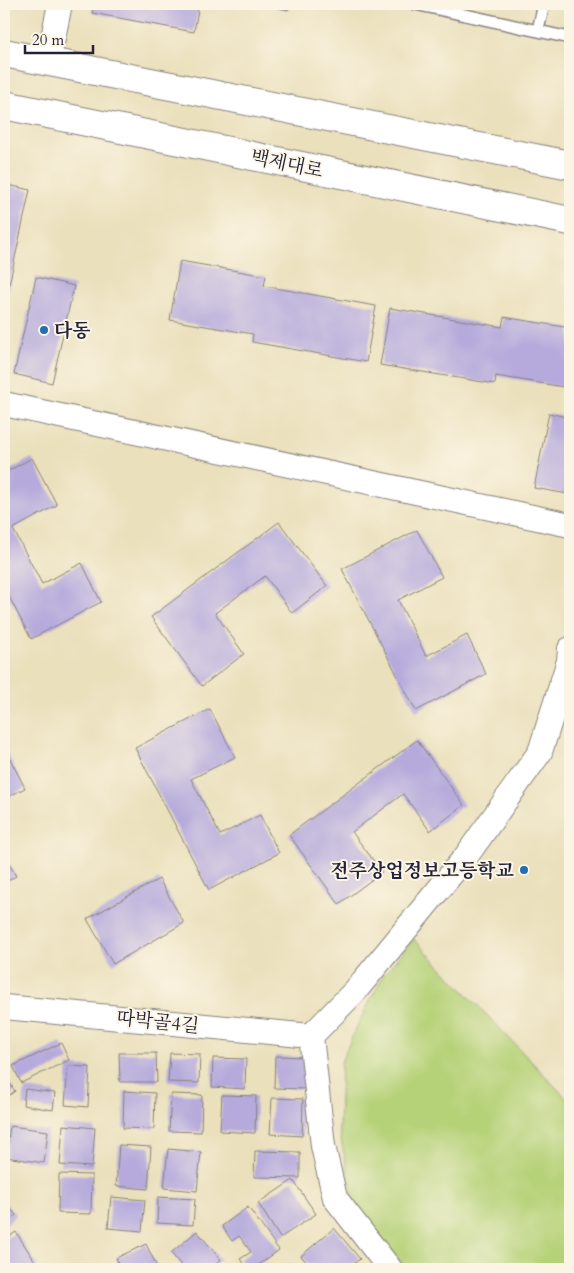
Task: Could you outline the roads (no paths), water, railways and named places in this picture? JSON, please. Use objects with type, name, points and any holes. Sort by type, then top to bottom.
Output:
[{"type":"street","points":[[48,62],[60,4]]},
{"type":"street","points":[[4,53],[570,165]]},
{"type":"street","name":"백제대로","points":[[4,105],[570,221]]},
{"type":"street","points":[[4,404],[570,525]]},
{"type":"street","points":[[390,1269],[335,1198],[323,1146],[311,1036],[356,990],[467,855],[540,752],[570,658]]},
{"type":"street","name":"따박골4길","points":[[4,1007],[311,1036]]},
{"type":"lane","points":[[416,4],[570,38]]},
{"type":"lane","points":[[538,30],[544,4]]},
{"type":"place","name":"다동","points":[[44,330]]},
{"type":"place","name":"전주상업정보고등학교","points":[[524,870]]}]
